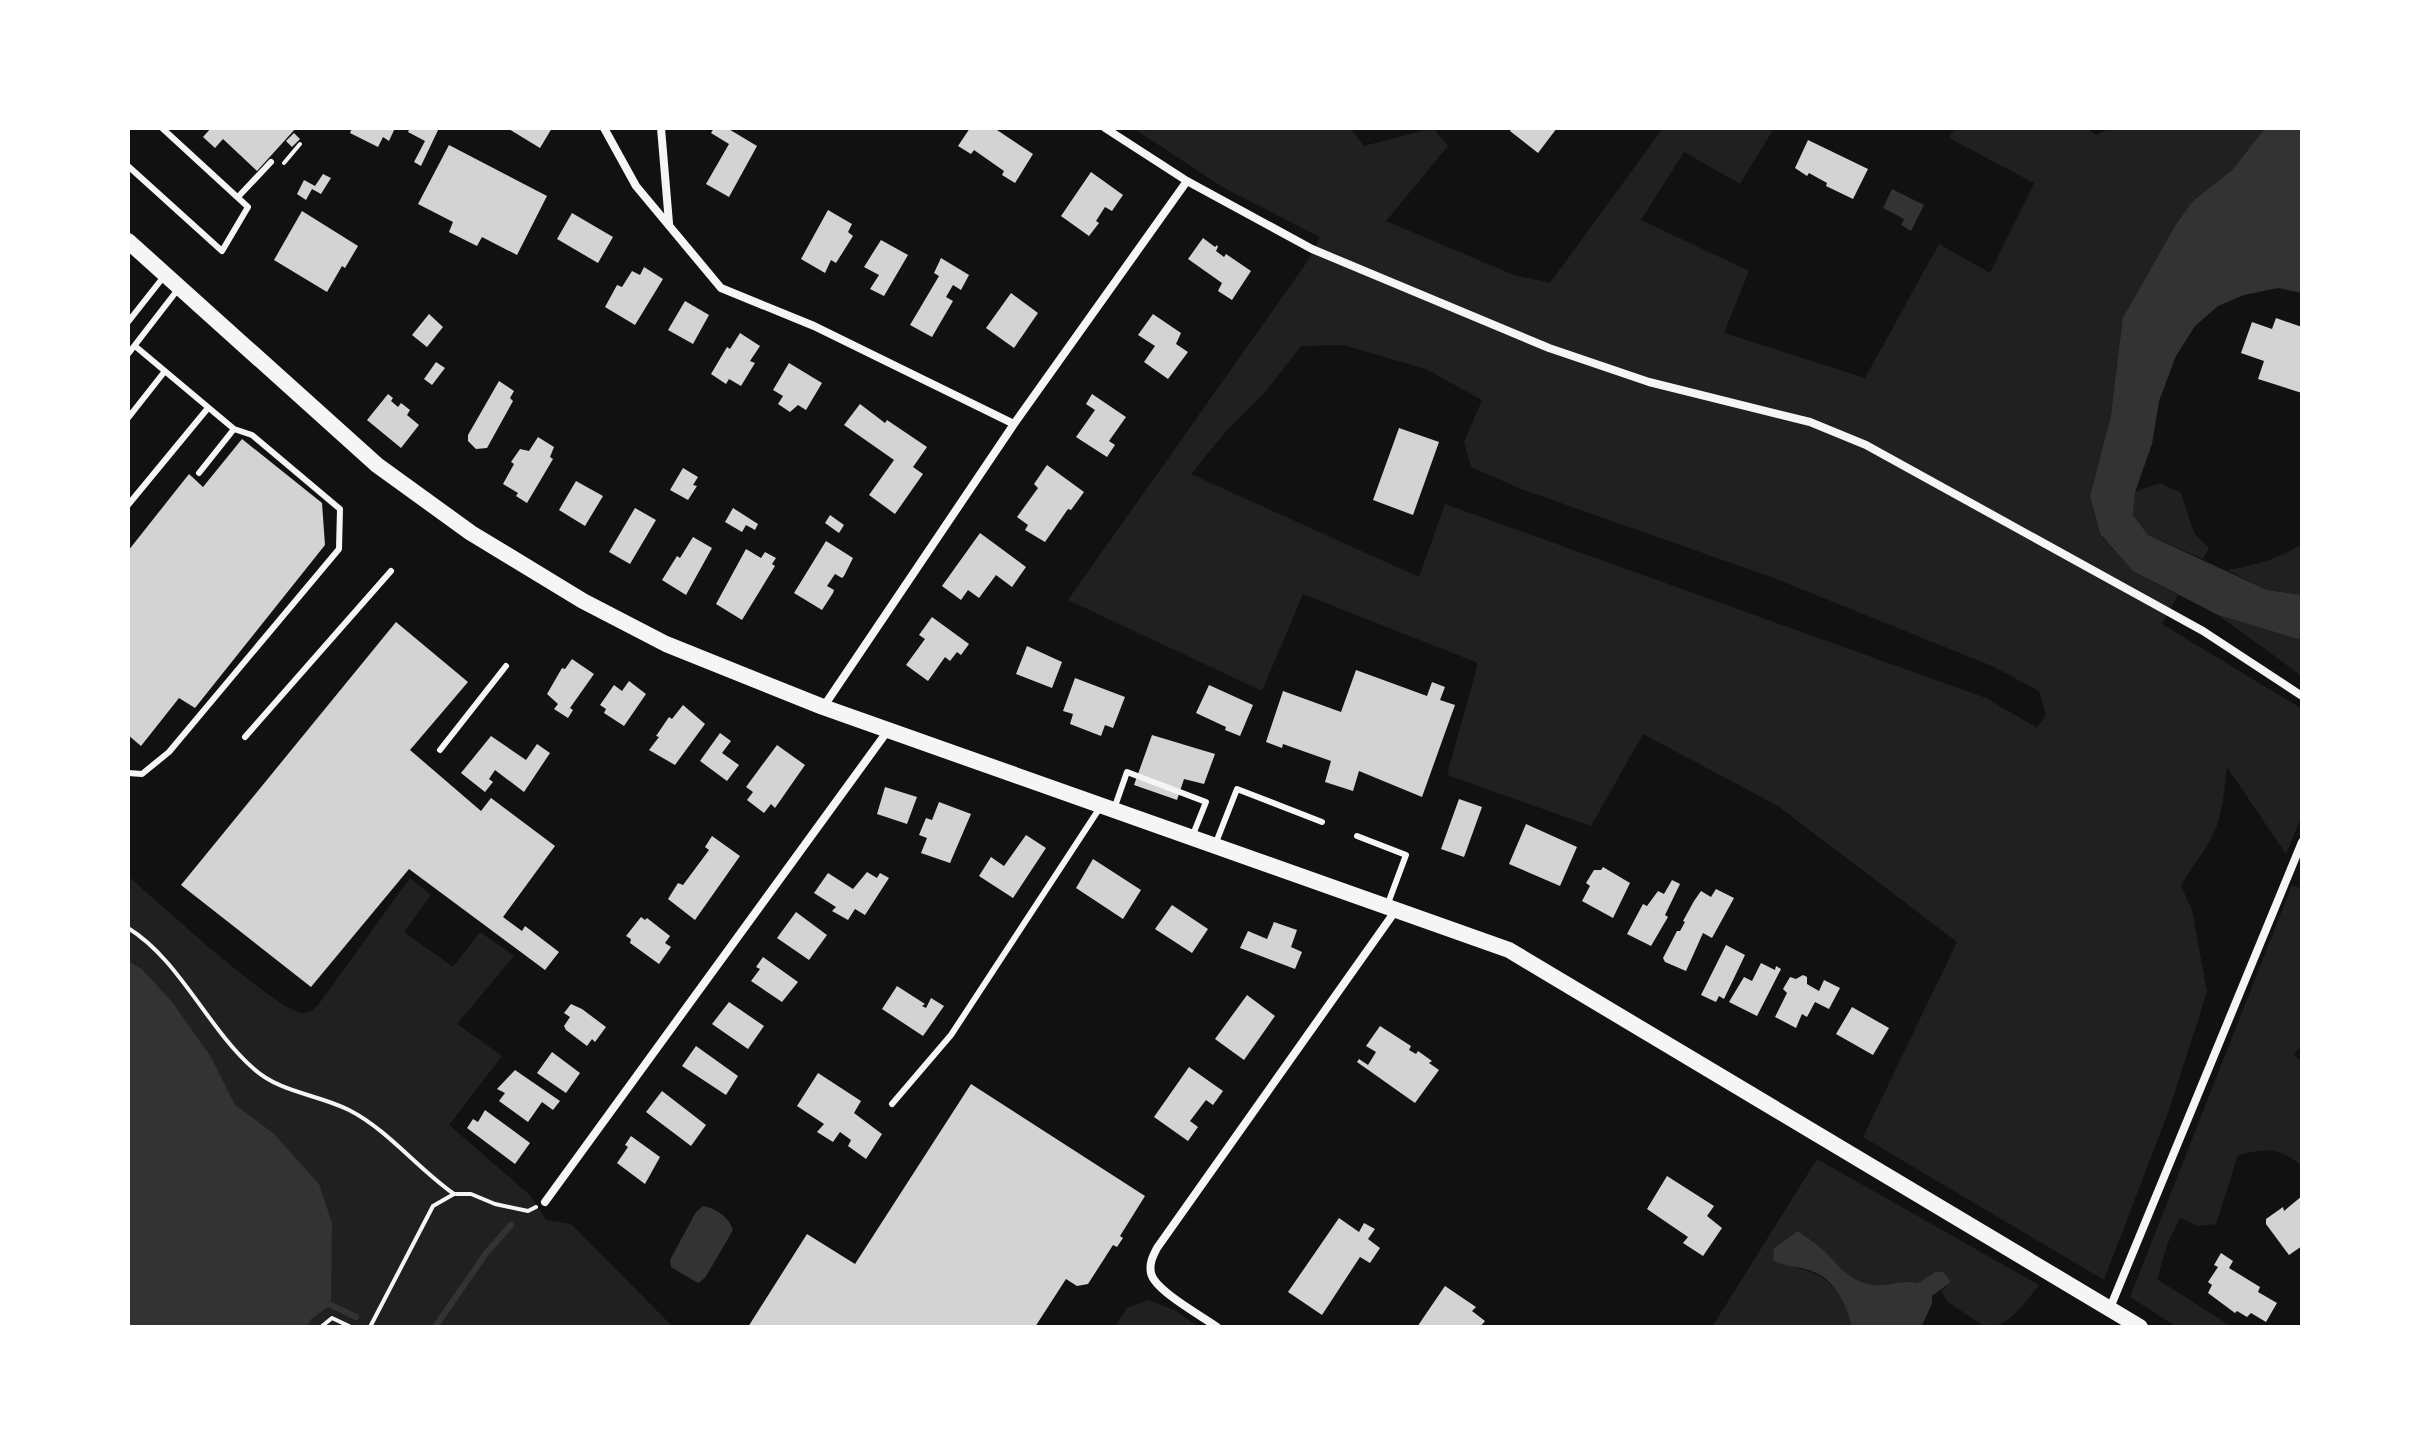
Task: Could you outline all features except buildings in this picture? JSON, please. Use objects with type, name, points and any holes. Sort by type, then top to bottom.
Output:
[{"type":"main road","points":[[128,241],[377,465],[471,533],[613,618],[730,671],[823,707],[1509,950],[2140,1327]]},
{"type":"street","points":[[604,128],[636,186],[721,288],[814,326],[1014,424]]},
{"type":"street","points":[[661,128],[669,224]]},
{"type":"street","points":[[1105,128],[1187,181],[1312,249],[1549,348],[1649,382],[1810,422],[1866,445],[2203,631],[2302,696]]},
{"type":"street","points":[[823,707],[1014,424],[1187,181]]},
{"type":"street","points":[[545,1202],[889,729]]},
{"type":"street","points":[[2110,1308],[2302,842]]},
{"type":"street","points":[[1217,1327],[1159,1286],[1151,1276],[1150,1262],[1392,908]]},
{"type":"lane","points":[[128,166],[222,251],[248,207],[162,128]]},
{"type":"lane","points":[[238,197],[271,162]]},
{"type":"lane","points":[[128,322],[165,275]]},
{"type":"lane","points":[[128,354],[179,288]]},
{"type":"lane","points":[[128,773],[142,774],[169,752],[339,549],[340,509],[252,435],[234,429],[135,346]]},
{"type":"lane","points":[[128,418],[165,371]]},
{"type":"lane","points":[[128,505],[208,408]]},
{"type":"lane","points":[[199,473],[234,429]]},
{"type":"lane","points":[[245,737],[391,571]]},
{"type":"lane","points":[[440,750],[506,666]]},
{"type":"lane","points":[[892,1104],[951,1035],[1108,807],[1127,772],[1206,802],[1192,837]]},
{"type":"lane","points":[[1215,845],[1237,789],[1322,822]]},
{"type":"lane","points":[[1357,836],[1406,855],[1392,908]]},
{"type":"path","points":[[271,162],[278,169],[300,144]]},
{"type":"path","points":[[128,928],[155,948],[253,1069],[278,1086],[348,1109],[381,1132],[428,1176],[454,1194]]},
{"type":"path","points":[[370,1327],[433,1206],[454,1194],[471,1194],[495,1204],[528,1211],[545,1202]]},
{"type":"path","points":[[321,1327],[332,1318],[351,1327]]},
{"type":"shaded area","points":[[1133,128],[1350,128],[1364,146],[1433,128],[1448,146],[1386,221],[1514,275],[1550,283],[1663,128],[1774,128],[1740,184],[1684,152],[1641,220],[1749,271],[1724,333],[1865,378],[1939,244],[1990,273],[2034,183],[1949,138],[1955,128],[2087,128],[2096,135],[2110,128],[2265,128],[2233,169],[2193,201],[2111,415],[2090,496],[2100,535],[2133,571],[2178,595],[2162,624],[2302,709],[2302,815],[2286,854],[2227,767],[2222,806],[2214,834],[2181,886],[2192,910],[2207,992],[2169,1110],[2104,1280],[1863,1137],[1957,942],[1778,806],[1643,734],[1591,826],[1447,775],[1478,663],[1303,594],[1262,691],[1068,600],[1307,262],[1320,237],[1224,188]],"holes":[[[1343,345],[1426,369],[1482,400],[1464,442],[1471,467],[1521,489],[1771,577],[1992,666],[2039,691],[2046,714],[2037,728],[1986,698],[1445,504],[1419,577],[1191,474],[1227,430],[1267,390],[1301,346]]]},
{"type":"shaded area","points":[[2265,128],[2302,128],[2302,293],[2278,288],[2244,295],[2218,306],[2195,326],[2176,356],[2159,401],[2152,444],[2135,492],[2133,515],[2148,535],[2267,590],[2302,595],[2302,638],[2298,639],[2218,615],[2133,571],[2100,534],[2090,496],[2111,415],[2123,318],[2175,226],[2193,201],[2233,169]]},
{"type":"shaded area","points":[[1892,189],[1924,205],[1911,231],[1901,225],[1904,219],[1883,208]]},
{"type":"shaded area","points":[[2160,483],[2181,493],[2194,533],[2209,548],[2203,559],[2148,535],[2133,515],[2135,492]]},
{"type":"shaded area","points":[[2302,544],[2302,595],[2267,590],[2227,570],[2266,561]]},
{"type":"shaded area","points":[[2218,615],[2302,638],[2302,676]]},
{"type":"shaded area","points":[[128,876],[242,974],[288,1007],[302,1013],[318,1005],[410,878],[431,895],[404,932],[453,967],[480,932],[514,956],[457,1024],[502,1056],[449,1125],[530,1195],[546,1220],[571,1224],[673,1327],[128,1327]]},
{"type":"shaded area","points":[[2292,885],[2302,889],[2302,1044],[2294,1054],[2302,1063],[2302,1166],[2279,1152],[2257,1151],[2238,1155],[2216,1224],[2198,1226],[2180,1218],[2167,1245],[2157,1279],[2232,1327],[2177,1327],[2130,1297]]},
{"type":"shaded area","points":[[128,961],[142,969],[172,1002],[211,1057],[235,1105],[273,1133],[319,1184],[332,1223],[331,1305],[311,1319],[307,1327],[128,1327]]},
{"type":"shaded area","points":[[1817,1159],[2039,1285],[2010,1318],[1985,1327],[1948,1302],[1941,1291],[1951,1282],[1935,1272],[1918,1283],[1880,1285],[1858,1281],[1798,1231],[1775,1248],[1780,1264],[1807,1271],[1828,1282],[1843,1300],[1852,1327],[1712,1327]]},
{"type":"shaded area","points":[[703,1206],[721,1214],[733,1230],[705,1278],[698,1283],[671,1267],[670,1260],[696,1212]]},
{"type":"shaded area","points":[[1798,1231],[1858,1281],[1880,1285],[1918,1283],[1935,1272],[1943,1272],[1951,1282],[1932,1296],[1932,1304],[1921,1327],[1852,1327],[1842,1299],[1831,1283],[1815,1272],[1773,1260],[1774,1248]]},
{"type":"shaded area","points":[[1149,1300],[1176,1311],[1199,1327],[1115,1327],[1127,1308]]},
{"type":"waterway","points":[[435,1327],[487,1252],[511,1225]]},
{"type":"waterway","points":[[331,1305],[356,1317]]}]
